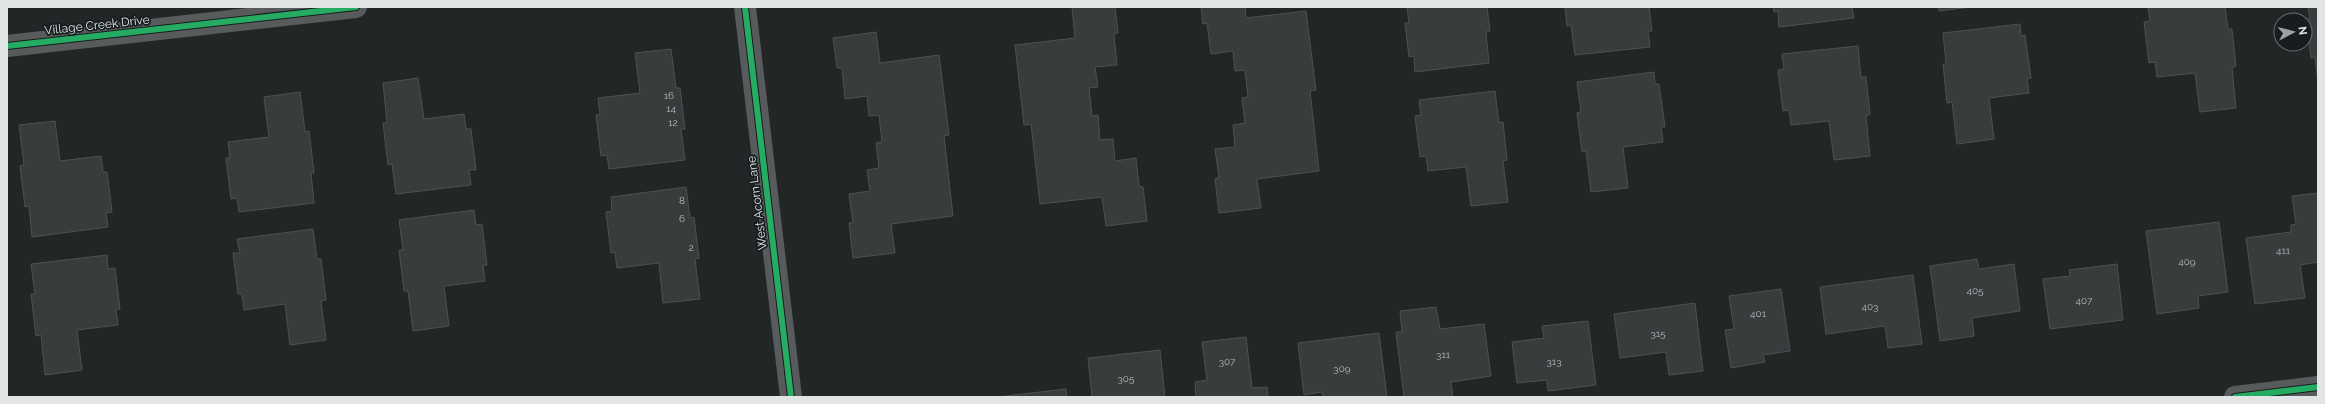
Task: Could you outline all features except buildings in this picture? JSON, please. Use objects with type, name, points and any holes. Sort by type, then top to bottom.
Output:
[{"type":"street","name":"Village Creek Drive","points":[[7,46],[356,7]]},
{"type":"street","name":"West Acorn Lane","points":[[745,7],[791,397]]},
{"type":"street","points":[[2235,397],[2318,387]]},
{"type":"cycle path","points":[[7,46],[356,7]]},
{"type":"cycle path","points":[[745,7],[791,397]]},
{"type":"cycle path","points":[[2235,397],[2318,387]]}]
